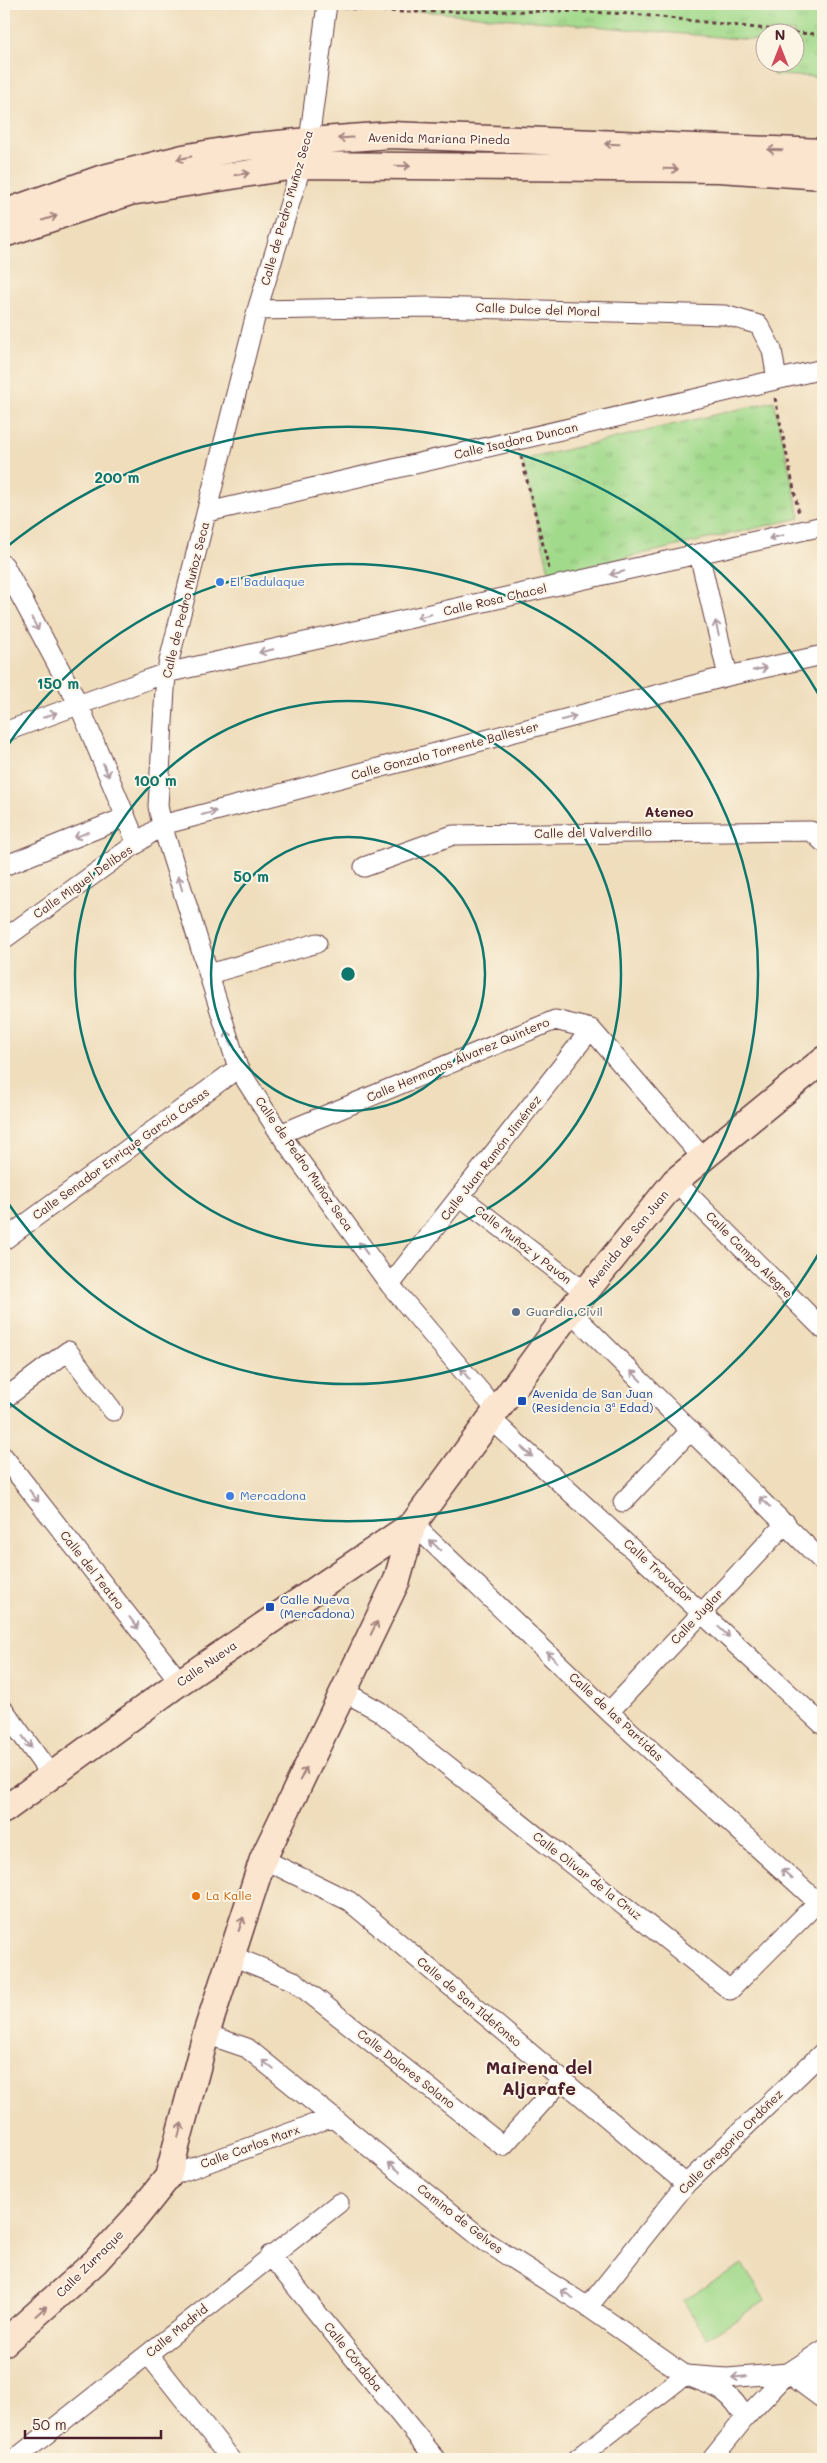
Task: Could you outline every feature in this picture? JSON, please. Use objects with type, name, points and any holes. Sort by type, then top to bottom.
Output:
[{"type":"street","name":"Calle de Pedro Muñoz Seca","points":[[327,5],[309,140],[258,310],[166,673],[158,806],[162,826],[238,1068],[280,1134],[390,1285],[494,1415]]},
{"type":"street","name":"Avenida Mariana Pineda","points":[[4,213],[103,178],[183,158],[245,147],[309,140],[391,135],[823,152]]},
{"type":"street","points":[[4,234],[130,192],[301,165],[719,169],[823,176]]},
{"type":"street","name":"Calle Dulce del Moral","points":[[258,310],[428,307],[725,315],[759,325],[772,350],[778,380]]},
{"type":"street","name":"Calle Isadora Duncan","points":[[208,512],[823,369]]},
{"type":"street","name":"Calle Rosa Chacel","points":[[4,732],[166,673],[823,526]]},
{"type":"street","points":[[699,554],[728,676]]},
{"type":"street","points":[[4,565],[12,598],[79,705],[137,844]]},
{"type":"street","name":"Calle Gonzalo Torrente Ballester","points":[[162,826],[728,676],[823,655]]},
{"type":"street","points":[[4,866],[126,817]]},
{"type":"street","name":"Calle Miguel Delibes","points":[[4,939],[162,826]]},
{"type":"street","name":"Calle del Valverdillo","points":[[364,867],[453,835],[811,831],[823,842]]},
{"type":"street","points":[[209,974],[317,943]]},
{"type":"street","name":"Calle Hermanos Álvarez Quintero","points":[[280,1134],[555,1020],[591,1029]]},
{"type":"street","points":[[591,1029],[702,1157]]},
{"type":"street","name":"Calle Juan Ramón Jiménez","points":[[390,1285],[591,1029]]},
{"type":"street","name":"Avenida de San Juan","points":[[413,1524],[577,1302],[674,1181],[823,1060]]},
{"type":"street","name":"Calle Senador Enrique García Casas","points":[[4,1240],[238,1068]]},
{"type":"street","name":"Calle Campo Alegre","points":[[674,1181],[823,1328]]},
{"type":"street","name":"Calle Muñoz y Pavón","points":[[461,1197],[577,1302],[691,1430],[823,1562]]},
{"type":"street","points":[[4,1399],[68,1351],[113,1411]]},
{"type":"street","name":"Calle Trovador","points":[[494,1415],[823,1725]]},
{"type":"street","points":[[623,1502],[691,1430]]},
{"type":"street","name":"Calle del Teatro","points":[[4,1457],[180,1682]]},
{"type":"street","name":"Calle Juglar","points":[[609,1712],[786,1523]]},
{"type":"street","points":[[168,2177],[206,2034],[230,1954],[263,1859],[397,1580],[413,1524]]},
{"type":"street","name":"Calle Nueva","points":[[4,1810],[50,1774],[180,1682],[413,1524]]},
{"type":"street","name":"Calle de las Partidas","points":[[413,1524],[609,1712],[821,1905]]},
{"type":"street","points":[[373,1551],[385,1560],[401,1564]]},
{"type":"street","name":"Calle Olivar de la Cruz","points":[[343,1691],[379,1711],[730,1990],[821,1905]]},
{"type":"street","points":[[4,1710],[50,1774]]},
{"type":"street","name":"Calle de San Ildefonso","points":[[263,1859],[349,1901],[686,2184]]},
{"type":"street","name":"Calle Dolores Solano","points":[[230,1954],[294,1981],[503,2146],[562,2080]]},
{"type":"street","name":"Camino de Gelves","points":[[206,2034],[247,2048],[486,2242],[588,2307],[685,2375],[721,2389],[736,2401],[745,2418]]},
{"type":"street","name":"Calle Gregorio Ordóñez","points":[[588,2307],[686,2184],[823,2052]]},
{"type":"street","name":"Calle Carlos Marx","points":[[168,2177],[333,2118]]},
{"type":"street","name":"Calle Zurraque","points":[[4,2343],[96,2262],[168,2177]]},
{"type":"street","name":"Calle Madrid","points":[[23,2457],[270,2255],[339,2203]]},
{"type":"street","name":"Calle Córdoba","points":[[270,2255],[436,2459]]},
{"type":"street","points":[[712,2459],[745,2418],[788,2373],[823,2350]]},
{"type":"street","points":[[148,2354],[231,2459]]},
{"type":"street","points":[[577,2459],[685,2375],[727,2378],[788,2373],[816,2374],[823,2370]]},
{"type":"street","points":[[788,2373],[823,2399]]},
{"type":"path","points":[[327,5],[402,12],[560,11],[624,14],[754,29]]},
{"type":"path","points":[[804,33],[823,34]]},
{"type":"path","points":[[778,380],[774,401],[804,530]]},
{"type":"path","points":[[517,441],[553,587]]},
{"type":"green space","points":[[341,4],[823,4],[823,77],[773,75],[772,72],[804,72],[804,22],[754,22],[754,40]]},
{"type":"green space","points":[[774,401],[800,518],[550,575],[522,460]]},
{"type":"green space","points":[[742,2264],[765,2300],[707,2338],[683,2300]]},
{"type":"place","name":"El Badulaque","points":[[220,582]]},
{"type":"place","name":"Guardia Civil","points":[[516,1312]]},
{"type":"place","name":"Avenida de San Juan (Residencia 3ª Edad)","points":[[522,1401]]},
{"type":"place","name":"Mercadona","points":[[230,1496]]},
{"type":"place","name":"Calle Nueva (Mercadona)","points":[[270,1607]]},
{"type":"place","name":"La Kalle","points":[[196,1896]]},
{"type":"district","name":"Ateneo","points":[[669,812]]},
{"type":"district","name":"Mairena del Aljarafe","points":[[539,2078]]}]
